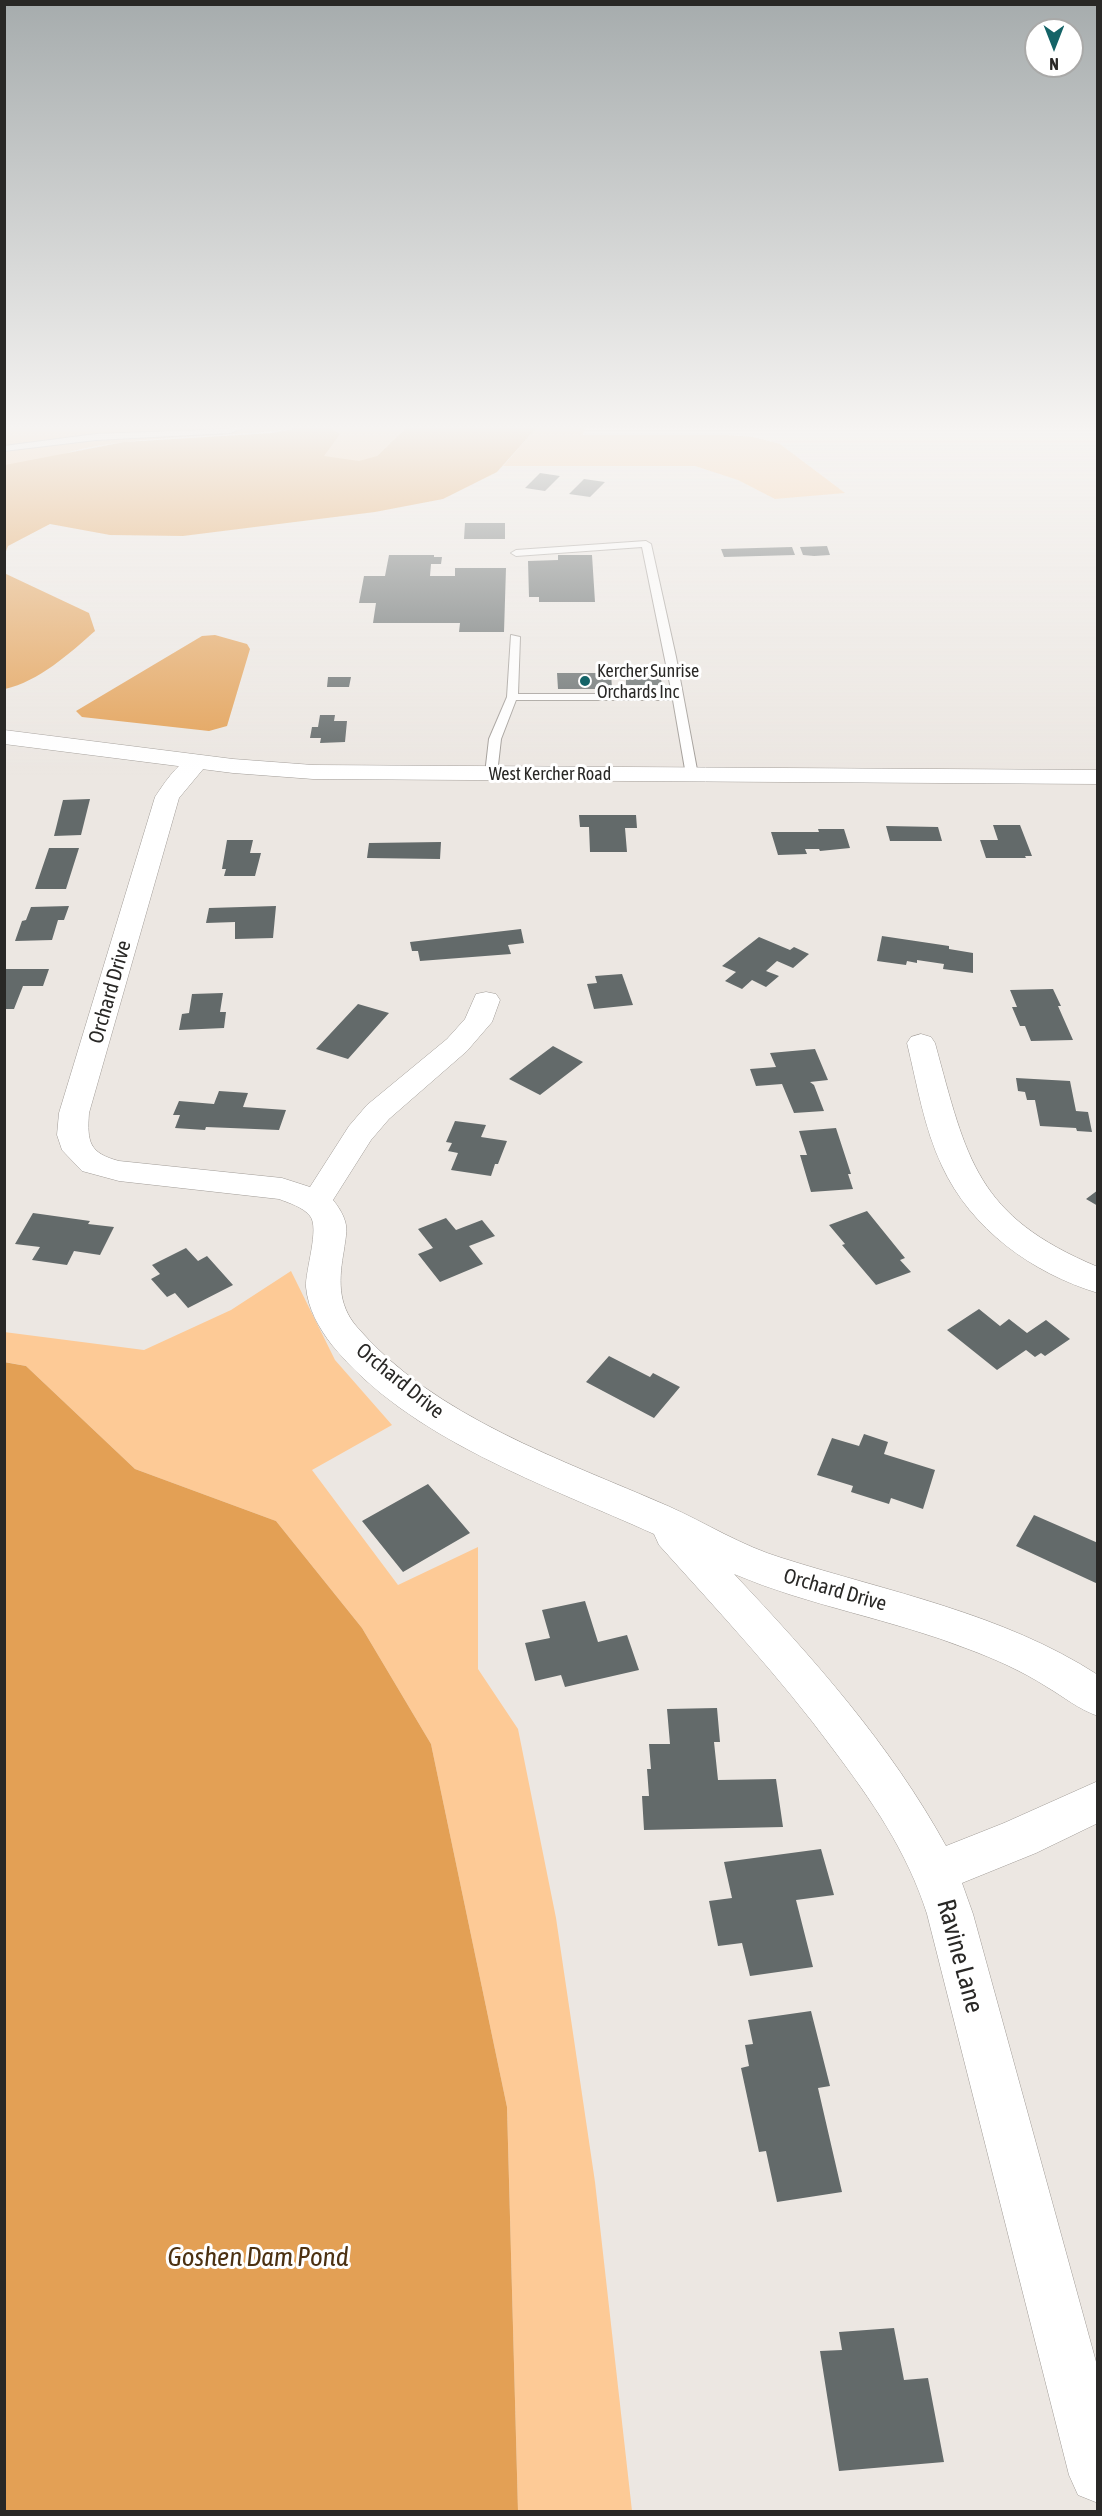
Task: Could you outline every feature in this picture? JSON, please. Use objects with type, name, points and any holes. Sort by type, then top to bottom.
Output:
[{"type":"street","name":"West Kercher Road","points":[[4,737],[197,762],[313,772],[1098,777]]},
{"type":"street","name":"Orchard Drive","points":[[197,762],[167,797],[75,1113],[72,1135],[77,1149],[93,1164],[119,1171],[282,1189],[303,1194],[317,1201],[327,1210],[330,1222],[324,1286],[327,1309],[344,1335],[367,1360],[411,1395],[461,1428],[519,1457],[772,1572],[945,1622],[985,1636],[1027,1655],[1098,1698]]},
{"type":"street","points":[[317,1201],[360,1133],[378,1112],[457,1045],[478,1022],[486,1000]]},
{"type":"street","points":[[921,1043],[945,1135],[959,1169],[977,1198],[1000,1226],[1028,1247],[1098,1281]]},
{"type":"street","name":"Ravine Lane","points":[[659,1519],[805,1679],[877,1773],[911,1825],[936,1872],[950,1914],[1098,2475]]},
{"type":"street","points":[[936,1872],[1020,1838],[1098,1802]]},
{"type":"lane","points":[[516,553],[646,544],[692,775]]},
{"type":"lane","points":[[491,774],[495,738],[512,697],[515,637]]},
{"type":"lane","points":[[512,697],[678,697]]},
{"type":"shaded area","points":[[291,1271],[335,1360],[392,1425],[312,1470],[398,1585],[478,1547],[478,1669],[518,1729],[556,1918],[595,2182],[632,2511],[518,2511],[507,2107],[431,1744],[362,1628],[276,1521],[135,1469],[26,1366],[5,1362],[4,1332],[144,1350],[231,1310]]},
{"type":"water","points":[[5,542],[15,542],[8,546],[5,554]]},
{"type":"water","points":[[4,573],[89,613],[95,631],[42,673],[5,689]]},
{"type":"water","points":[[215,635],[247,644],[250,649],[227,726],[209,731],[82,717],[76,711],[202,636]]},
{"type":"water","name":"Goshen Dam Pond","points":[[4,1362],[26,1366],[135,1469],[276,1521],[362,1628],[431,1744],[507,2107],[518,2511],[5,2511]]},
{"type":"building","points":[[827,546],[830,555],[814,556],[803,555],[800,547]]},
{"type":"building","points":[[792,547],[795,555],[724,557],[721,549]]},
{"type":"building","points":[[389,555],[442,557],[441,564],[431,564],[430,576],[455,576],[455,568],[506,568],[504,632],[459,632],[460,623],[373,623],[376,603],[359,603],[364,576],[385,576]]},
{"type":"building","points":[[558,555],[592,555],[595,602],[539,602],[539,597],[529,597],[528,561],[558,560]]},
{"type":"building","name":"Kercher Sunrise Orchards Inc","points":[[557,673],[611,673],[612,689],[558,689]]},
{"type":"building","points":[[615,673],[660,673],[662,685],[626,685],[626,676],[615,676]]},
{"type":"building","points":[[328,677],[351,677],[349,687],[327,687]]},
{"type":"building","points":[[320,715],[335,715],[334,721],[347,721],[345,742],[320,743],[321,738],[310,738],[312,727],[318,727]]},
{"type":"building","points":[[90,799],[81,835],[54,836],[63,800]]},
{"type":"building","points":[[579,815],[636,815],[637,828],[625,828],[627,852],[590,852],[589,827],[580,827]]},
{"type":"building","points":[[993,825],[1020,825],[1032,856],[986,858],[980,840],[998,840]]},
{"type":"building","points":[[886,826],[938,827],[942,841],[890,841]]},
{"type":"building","points":[[818,829],[844,829],[850,848],[820,851],[819,849],[805,849],[807,854],[778,855],[771,832],[819,832]]},
{"type":"building","points":[[227,840],[253,840],[250,853],[261,853],[255,876],[224,876],[226,869],[222,869]]},
{"type":"building","points":[[441,842],[440,859],[367,858],[369,843]]},
{"type":"building","points":[[49,848],[79,848],[66,889],[35,889]]},
{"type":"building","points":[[69,906],[64,920],[58,920],[52,940],[15,941],[22,921],[26,920],[31,907]]},
{"type":"building","points":[[276,906],[273,938],[235,939],[235,922],[206,923],[209,908]]},
{"type":"building","points":[[521,929],[524,943],[508,945],[511,954],[420,961],[418,951],[412,951],[410,942]]},
{"type":"building","points":[[882,936],[949,946],[949,949],[973,953],[973,973],[943,969],[944,964],[917,960],[917,963],[907,961],[906,965],[877,961]]},
{"type":"building","points":[[759,937],[790,950],[794,947],[809,954],[793,968],[777,961],[766,971],[779,976],[766,987],[752,980],[742,989],[725,981],[736,972],[722,966]]},
{"type":"building","points":[[4,969],[49,969],[43,986],[23,986],[14,1009],[4,1009]]},
{"type":"building","points":[[622,974],[633,1005],[594,1009],[587,984],[597,983],[595,976]]},
{"type":"building","points":[[1053,989],[1073,1040],[1031,1041],[1025,1026],[1020,1026],[1012,1007],[1017,1007],[1010,990]]},
{"type":"building","points":[[223,993],[220,1012],[226,1012],[224,1028],[179,1030],[182,1014],[189,1013],[192,994]]},
{"type":"building","points":[[358,1004],[389,1013],[348,1059],[316,1049]]},
{"type":"building","points":[[553,1046],[583,1062],[540,1095],[509,1079]]},
{"type":"building","points":[[815,1049],[828,1080],[810,1082],[814,1085],[824,1111],[794,1113],[782,1084],[756,1086],[750,1069],[776,1067],[770,1053]]},
{"type":"building","points":[[1016,1078],[1070,1081],[1076,1111],[1088,1112],[1092,1132],[1077,1131],[1076,1128],[1040,1126],[1035,1100],[1027,1100],[1025,1092],[1018,1091]]},
{"type":"building","points":[[219,1091],[248,1093],[243,1107],[286,1110],[279,1130],[175,1128],[180,1115],[173,1115],[179,1101],[214,1104]]},
{"type":"building","points":[[455,1121],[486,1125],[481,1137],[507,1141],[491,1176],[451,1170],[458,1153],[448,1151],[452,1143],[446,1142]]},
{"type":"building","points":[[836,1128],[851,1174],[848,1174],[853,1189],[811,1192],[800,1155],[807,1155],[799,1131]]},
{"type":"building","points":[[1098,1190],[1098,1206],[1086,1199]]},
{"type":"building","points":[[867,1211],[905,1258],[900,1260],[911,1272],[876,1285],[842,1245],[845,1244],[829,1225]]},
{"type":"building","points":[[33,1213],[90,1221],[88,1224],[114,1227],[100,1255],[74,1251],[67,1265],[32,1260],[40,1247],[15,1244]]},
{"type":"building","points":[[446,1218],[456,1230],[482,1220],[495,1236],[469,1246],[483,1264],[440,1282],[418,1254],[433,1248],[418,1229]]},
{"type":"building","points":[[186,1248],[198,1261],[207,1256],[233,1285],[188,1308],[175,1293],[167,1297],[151,1279],[160,1274],[152,1265]]},
{"type":"building","points":[[979,1309],[1000,1326],[1009,1319],[1027,1333],[1046,1320],[1070,1339],[1045,1356],[1041,1353],[1035,1357],[1026,1350],[997,1370],[947,1330]]},
{"type":"building","points":[[609,1356],[650,1377],[653,1373],[680,1387],[654,1418],[586,1382]]},
{"type":"building","points":[[864,1434],[888,1442],[884,1454],[935,1470],[923,1509],[891,1498],[889,1504],[851,1492],[853,1486],[817,1475],[832,1438],[859,1446]]},
{"type":"building","points":[[428,1484],[470,1533],[403,1572],[362,1521]]},
{"type":"building","points":[[1034,1515],[1098,1543],[1098,1584],[1016,1546]]},
{"type":"building","points":[[585,1601],[598,1642],[627,1635],[639,1670],[565,1687],[561,1675],[535,1681],[525,1643],[550,1638],[542,1610]]},
{"type":"building","points":[[717,1708],[720,1742],[714,1742],[718,1780],[776,1779],[783,1827],[644,1830],[642,1796],[649,1796],[647,1769],[651,1769],[649,1744],[670,1744],[667,1709]]},
{"type":"building","points":[[821,1849],[834,1895],[796,1900],[813,1967],[750,1976],[742,1943],[718,1946],[709,1901],[732,1898],[724,1862]]},
{"type":"building","points":[[811,2011],[830,2086],[818,2088],[842,2192],[777,2202],[766,2151],[759,2152],[741,2068],[749,2066],[745,2045],[753,2044],[748,2020]]},
{"type":"building","points":[[894,2328],[904,2380],[928,2378],[944,2462],[839,2471],[820,2351],[842,2350],[839,2332]]},
{"type":"place","name":"Kercher Sunrise Orchards Inc","points":[[585,681]]}]
